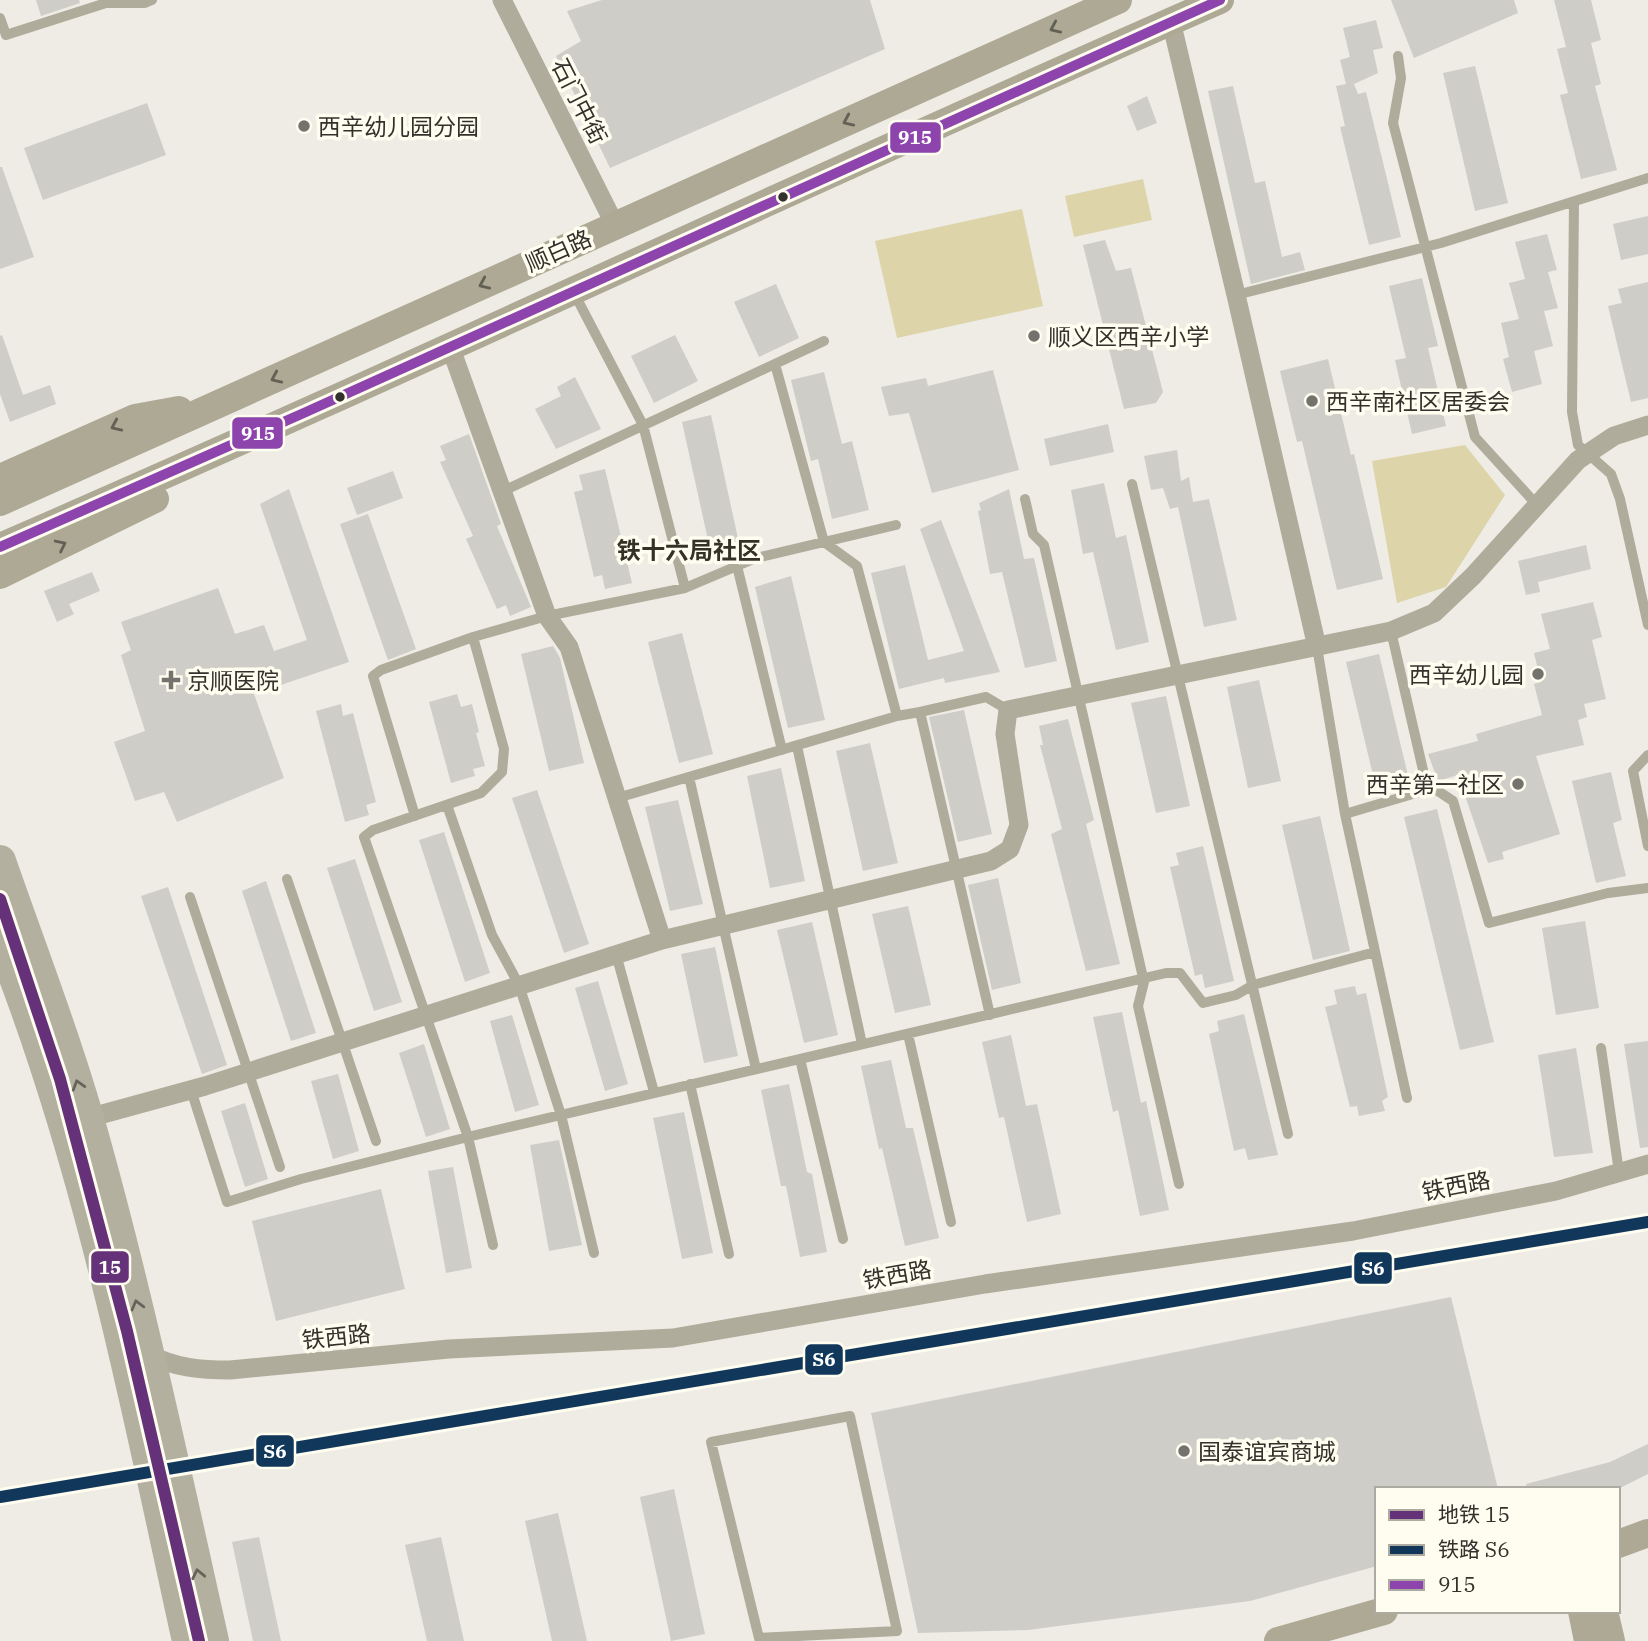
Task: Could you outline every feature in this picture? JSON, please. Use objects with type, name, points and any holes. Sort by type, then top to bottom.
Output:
[{"type":"main road","name":"顺白路","points":[[0,502],[1118,0]]},
{"type":"main road","name":"顺白路","points":[[0,547],[218,453],[1168,11],[1220,0]]},
{"type":"main road","points":[[0,478],[135,418],[174,411],[207,409]]},
{"type":"main road","points":[[0,575],[174,490],[203,471],[218,453]]},
{"type":"main road","points":[[0,861],[88,1118],[149,1354],[213,1641]]},
{"type":"main road","points":[[0,939],[48,1071],[98,1242],[188,1641]]},
{"type":"main road","points":[[1620,1543],[1648,1532]]},
{"type":"main road","points":[[1278,1641],[1377,1613]]},
{"type":"main road","points":[[1582,1613],[1588,1641]]},
{"type":"main road","points":[[1604,1613],[1611,1641]]},
{"type":"street","name":"石门中街","points":[[502,0],[615,225]]},
{"type":"street","points":[[1168,11],[1237,295],[1317,647]]},
{"type":"street","points":[[450,346],[547,616],[569,647],[662,940]]},
{"type":"street","points":[[88,1118],[191,1090],[662,940],[991,861],[1010,849],[1019,825],[1005,734],[1008,710],[1391,631],[1434,613],[1473,576],[1578,460],[1614,436],[1648,425]]},
{"type":"street","name":"铁西路","points":[[149,1354],[179,1366],[230,1370],[449,1349],[673,1338],[985,1284],[1353,1231],[1556,1191],[1648,1164]]},
{"type":"lane","points":[[0,18],[6,35],[106,1],[145,3],[152,0]]},
{"type":"lane","points":[[1398,56],[1401,78],[1393,123],[1475,437],[1538,505]]},
{"type":"lane","points":[[1237,295],[1425,247],[1648,178]]},
{"type":"lane","points":[[1574,202],[1572,412],[1578,445],[1611,474],[1620,499],[1648,625]]},
{"type":"lane","points":[[572,289],[643,425],[685,588]]},
{"type":"lane","points":[[503,491],[824,341]]},
{"type":"lane","points":[[775,364],[824,542],[857,566],[897,716]]},
{"type":"lane","points":[[1132,484],[1288,1133]]},
{"type":"lane","points":[[1025,499],[1033,534],[1044,545],[1143,979],[1138,1006],[1179,1184]]},
{"type":"lane","points":[[415,816],[373,676],[381,670],[473,637],[547,616],[685,588],[756,558],[897,525]]},
{"type":"lane","points":[[737,566],[782,750]]},
{"type":"lane","points":[[1391,631],[1426,783],[1453,801],[1489,923],[1608,892],[1648,888]]},
{"type":"lane","points":[[473,637],[504,749],[502,772],[481,793],[373,830],[364,838],[468,1137],[493,1245]]},
{"type":"lane","points":[[1317,647],[1345,814],[1407,1097]]},
{"type":"lane","points":[[617,798],[897,716],[986,697],[1008,710]]},
{"type":"lane","points":[[920,712],[990,1015]]},
{"type":"lane","points":[[797,746],[862,1045]]},
{"type":"lane","points":[[1648,755],[1633,771],[1648,846]]},
{"type":"lane","points":[[689,777],[756,1069]]},
{"type":"lane","points":[[1345,814],[1433,788]]},
{"type":"lane","points":[[447,805],[492,936],[519,985],[561,1115],[594,1253]]},
{"type":"lane","points":[[287,879],[376,1141]]},
{"type":"lane","points":[[190,897],[280,1167]]},
{"type":"lane","points":[[191,1090],[227,1202],[301,1179],[468,1137],[1166,973],[1180,973],[1203,1003],[1236,995],[1253,985],[1375,953]]},
{"type":"lane","points":[[616,954],[654,1092]]},
{"type":"lane","points":[[908,1034],[951,1222]]},
{"type":"lane","points":[[1601,1048],[1619,1172]]},
{"type":"lane","points":[[800,1059],[843,1239]]},
{"type":"lane","points":[[690,1084],[729,1254]]},
{"type":"lane","points":[[850,1416],[897,1631],[861,1637],[759,1637],[711,1442],[850,1416]]},
{"type":"shaded area","points":[[1143,179],[1152,220],[1074,237],[1065,196]]},
{"type":"shaded area","points":[[1022,209],[1043,306],[897,338],[875,241]]},
{"type":"shaded area","points":[[1465,445],[1505,495],[1446,587],[1397,603],[1372,461]]},
{"type":"building","points":[[36,0],[79,0],[80,3],[41,16]]},
{"type":"building","points":[[602,0],[870,0],[885,49],[610,168],[556,56],[581,41],[567,11]]},
{"type":"building","points":[[1391,0],[1514,0],[1518,13],[1414,58]]},
{"type":"building","points":[[1554,0],[1591,0],[1601,40],[1591,43],[1601,84],[1595,86],[1617,170],[1581,179],[1560,95],[1568,93],[1557,49],[1566,47]]},
{"type":"building","points":[[1376,20],[1383,48],[1373,50],[1378,73],[1354,84],[1358,94],[1366,92],[1401,237],[1369,245],[1340,127],[1345,126],[1336,86],[1346,84],[1340,60],[1350,57],[1343,28]]},
{"type":"building","points":[[1475,66],[1508,203],[1475,211],[1443,73]]},
{"type":"building","points":[[1233,86],[1255,183],[1265,181],[1282,257],[1300,252],[1305,270],[1251,284],[1208,91]]},
{"type":"building","points":[[1147,96],[1157,123],[1137,131],[1127,106]]},
{"type":"building","points":[[147,103],[166,155],[43,200],[24,148]]},
{"type":"building","points":[[0,167],[34,257],[0,269]]},
{"type":"building","points":[[1648,216],[1648,254],[1621,260],[1613,224]]},
{"type":"building","points":[[1547,234],[1557,270],[1548,272],[1558,308],[1544,311],[1553,346],[1534,351],[1542,384],[1512,392],[1503,359],[1509,357],[1501,323],[1519,319],[1509,283],[1525,279],[1515,242]]},
{"type":"building","points":[[1105,240],[1116,271],[1131,268],[1163,392],[1156,403],[1124,409],[1083,245]]},
{"type":"building","points":[[1422,278],[1438,346],[1428,348],[1446,426],[1412,434],[1395,360],[1406,358],[1389,286]]},
{"type":"building","points":[[1648,282],[1648,398],[1631,402],[1608,306],[1622,303],[1618,289]]},
{"type":"building","points":[[776,284],[799,338],[759,357],[734,302]]},
{"type":"building","points":[[2,335],[23,395],[50,385],[56,404],[10,422],[0,394]]},
{"type":"building","points":[[675,335],[698,381],[654,403],[631,356]]},
{"type":"building","points":[[1328,359],[1351,455],[1354,454],[1383,579],[1337,590],[1302,441],[1297,442],[1280,371]]},
{"type":"building","points":[[993,370],[1019,470],[932,493],[909,413],[889,416],[881,387],[926,378],[928,386]]},
{"type":"building","points":[[824,372],[842,444],[852,441],[869,510],[832,519],[818,459],[811,461],[791,380]]},
{"type":"building","points":[[575,377],[601,429],[556,449],[535,409],[561,396],[557,387]]},
{"type":"building","points":[[711,415],[739,543],[710,549],[682,422]]},
{"type":"building","points":[[1108,424],[1114,452],[1050,466],[1044,439]]},
{"type":"building","points":[[469,434],[501,524],[497,526],[531,607],[510,616],[506,605],[497,609],[466,539],[473,536],[440,462],[446,460],[440,446]]},
{"type":"building","points":[[1177,450],[1181,481],[1189,477],[1193,502],[1209,499],[1237,620],[1204,627],[1178,507],[1170,509],[1163,488],[1151,490],[1144,456]]},
{"type":"building","points":[[605,469],[632,583],[605,589],[602,575],[594,577],[574,492],[583,490],[579,475]]},
{"type":"building","points":[[393,471],[403,498],[357,515],[347,488]]},
{"type":"building","points":[[1104,483],[1116,538],[1126,535],[1149,642],[1116,650],[1093,552],[1083,554],[1071,490]]},
{"type":"building","points":[[289,489],[349,662],[254,694],[284,778],[177,822],[164,792],[135,801],[114,742],[145,731],[121,655],[131,650],[121,622],[218,588],[235,634],[264,625],[274,651],[307,640],[260,504]]},
{"type":"building","points":[[1009,489],[1024,559],[1034,558],[1057,661],[1025,668],[1002,572],[990,574],[978,511],[981,510],[979,503]]},
{"type":"building","points":[[368,514],[416,649],[388,660],[340,524]]},
{"type":"building","points":[[941,520],[1000,672],[945,683],[944,678],[899,689],[871,573],[905,565],[928,660],[964,651],[920,529]]},
{"type":"building","points":[[1586,545],[1591,569],[1538,582],[1540,592],[1526,595],[1518,561]]},
{"type":"building","points":[[92,572],[100,591],[69,604],[74,614],[57,622],[44,591]]},
{"type":"building","points":[[791,576],[825,720],[788,728],[755,587]]},
{"type":"building","points":[[1593,602],[1602,637],[1592,640],[1606,699],[1584,704],[1587,717],[1578,720],[1584,745],[1536,756],[1560,834],[1502,852],[1504,859],[1488,863],[1458,775],[1438,781],[1428,754],[1478,741],[1476,734],[1542,715],[1534,684],[1541,682],[1534,653],[1550,649],[1541,614]]},
{"type":"building","points":[[682,633],[713,754],[679,763],[648,642]]},
{"type":"building","points":[[553,646],[560,658],[584,763],[549,771],[521,654]]},
{"type":"building","points":[[1379,654],[1410,784],[1377,792],[1346,662]]},
{"type":"building","points":[[1259,680],[1281,781],[1248,788],[1227,687]]},
{"type":"building","points":[[457,694],[461,707],[472,704],[485,766],[473,769],[475,776],[451,783],[429,702]]},
{"type":"building","points":[[1166,696],[1190,806],[1156,813],[1131,703]]},
{"type":"building","points":[[341,704],[343,716],[353,713],[376,802],[366,805],[369,815],[345,822],[316,711]]},
{"type":"building","points":[[964,710],[992,834],[958,842],[929,717]]},
{"type":"building","points":[[1068,719],[1094,820],[1086,824],[1120,964],[1086,971],[1051,834],[1062,829],[1040,745],[1043,745],[1039,726]]},
{"type":"building","points":[[870,743],[898,863],[863,871],[836,751]]},
{"type":"building","points":[[781,768],[805,881],[770,888],[747,776]]},
{"type":"building","points":[[1611,772],[1622,820],[1613,823],[1626,876],[1596,883],[1572,781]]},
{"type":"building","points":[[537,790],[589,944],[564,953],[512,798]]},
{"type":"building","points":[[678,800],[703,904],[670,911],[645,807]]},
{"type":"building","points":[[1437,809],[1494,1042],[1460,1050],[1404,817]]},
{"type":"building","points":[[1320,816],[1350,951],[1313,960],[1282,825]]},
{"type":"building","points":[[444,832],[490,973],[465,982],[419,840]]},
{"type":"building","points":[[1203,846],[1234,981],[1205,988],[1202,974],[1195,976],[1170,867],[1179,865],[1176,853]]},
{"type":"building","points":[[355,859],[402,1002],[374,1011],[327,868]]},
{"type":"building","points":[[998,878],[1021,983],[992,990],[968,885]]},
{"type":"building","points":[[266,881],[316,1033],[291,1041],[242,891]]},
{"type":"building","points":[[168,887],[227,1065],[202,1074],[141,896]]},
{"type":"building","points":[[908,906],[931,1005],[895,1013],[872,914]]},
{"type":"building","points":[[1585,921],[1599,1008],[1556,1015],[1542,928]]},
{"type":"building","points":[[812,922],[838,1035],[804,1043],[777,930]]},
{"type":"building","points":[[715,947],[738,1056],[704,1063],[681,954]]},
{"type":"building","points":[[598,981],[628,1084],[605,1091],[575,988]]},
{"type":"building","points":[[1355,986],[1357,995],[1366,993],[1388,1097],[1382,1101],[1385,1111],[1359,1116],[1357,1106],[1350,1107],[1325,1007],[1337,1004],[1334,990]]},
{"type":"building","points":[[1122,1012],[1141,1103],[1146,1101],[1169,1210],[1140,1216],[1118,1110],[1113,1112],[1093,1017]]},
{"type":"building","points":[[1244,1014],[1278,1155],[1248,1160],[1245,1148],[1234,1151],[1209,1034],[1219,1031],[1217,1021]]},
{"type":"building","points":[[512,1015],[539,1105],[515,1112],[490,1021]]},
{"type":"building","points":[[1011,1035],[1026,1106],[1037,1104],[1061,1214],[1027,1222],[1004,1117],[999,1118],[982,1042]]},
{"type":"building","points":[[1648,1041],[1648,1147],[1640,1148],[1624,1044]]},
{"type":"building","points":[[424,1044],[450,1129],[426,1137],[399,1053]]},
{"type":"building","points":[[1576,1048],[1593,1153],[1554,1157],[1538,1055]]},
{"type":"building","points":[[891,1060],[906,1128],[913,1128],[939,1238],[905,1246],[882,1148],[879,1149],[861,1066]]},
{"type":"building","points":[[338,1074],[359,1151],[333,1159],[311,1081]]},
{"type":"building","points":[[789,1084],[807,1172],[812,1174],[827,1252],[800,1257],[786,1186],[781,1186],[761,1090]]},
{"type":"building","points":[[245,1103],[268,1179],[245,1187],[221,1111]]},
{"type":"building","points":[[684,1112],[713,1253],[682,1259],[653,1118]]},
{"type":"building","points":[[559,1140],[582,1245],[549,1251],[530,1145]]},
{"type":"building","points":[[453,1167],[472,1268],[446,1273],[428,1171]]},
{"type":"building","points":[[381,1189],[405,1289],[276,1321],[252,1221]]},
{"type":"building","name":"国泰谊宾商城","points":[[1451,1297],[1498,1487],[1375,1487],[1375,1567],[1250,1601],[1028,1630],[918,1633],[871,1413]]},
{"type":"building","points":[[1648,1444],[1648,1474],[1620,1488],[1527,1487],[1526,1484],[1610,1462]]},
{"type":"building","points":[[674,1489],[705,1634],[671,1641],[640,1497]]},
{"type":"building","points":[[558,1513],[587,1641],[552,1641],[525,1521]]},
{"type":"building","points":[[259,1537],[281,1641],[253,1641],[232,1542]]},
{"type":"building","points":[[441,1537],[464,1641],[427,1641],[405,1545]]},
{"type":"metro line","name":"15","points":[[0,899],[60,1079],[127,1331],[199,1641]]},
{"type":"rail line","name":"S6","points":[[0,1497],[1648,1222]]},
{"type":"transit line","name":"915","points":[[0,547],[1220,0]]},
{"type":"place","name":"西辛幼儿园分园","points":[[304,126]]},
{"type":"place","name":"顺义区西辛小学","points":[[1034,336]]},
{"type":"place","name":"西辛南社区居委会","points":[[1312,401]]},
{"type":"place","name":"西辛幼儿园","points":[[1538,674]]},
{"type":"place","name":"京顺医院","points":[[171,680]]},
{"type":"place","name":"西辛第一社区","points":[[1518,784]]},
{"type":"place","name":"国泰谊宾商城","points":[[1184,1451]]},
{"type":"district","name":"铁十六局社区","points":[[689,550]]}]
